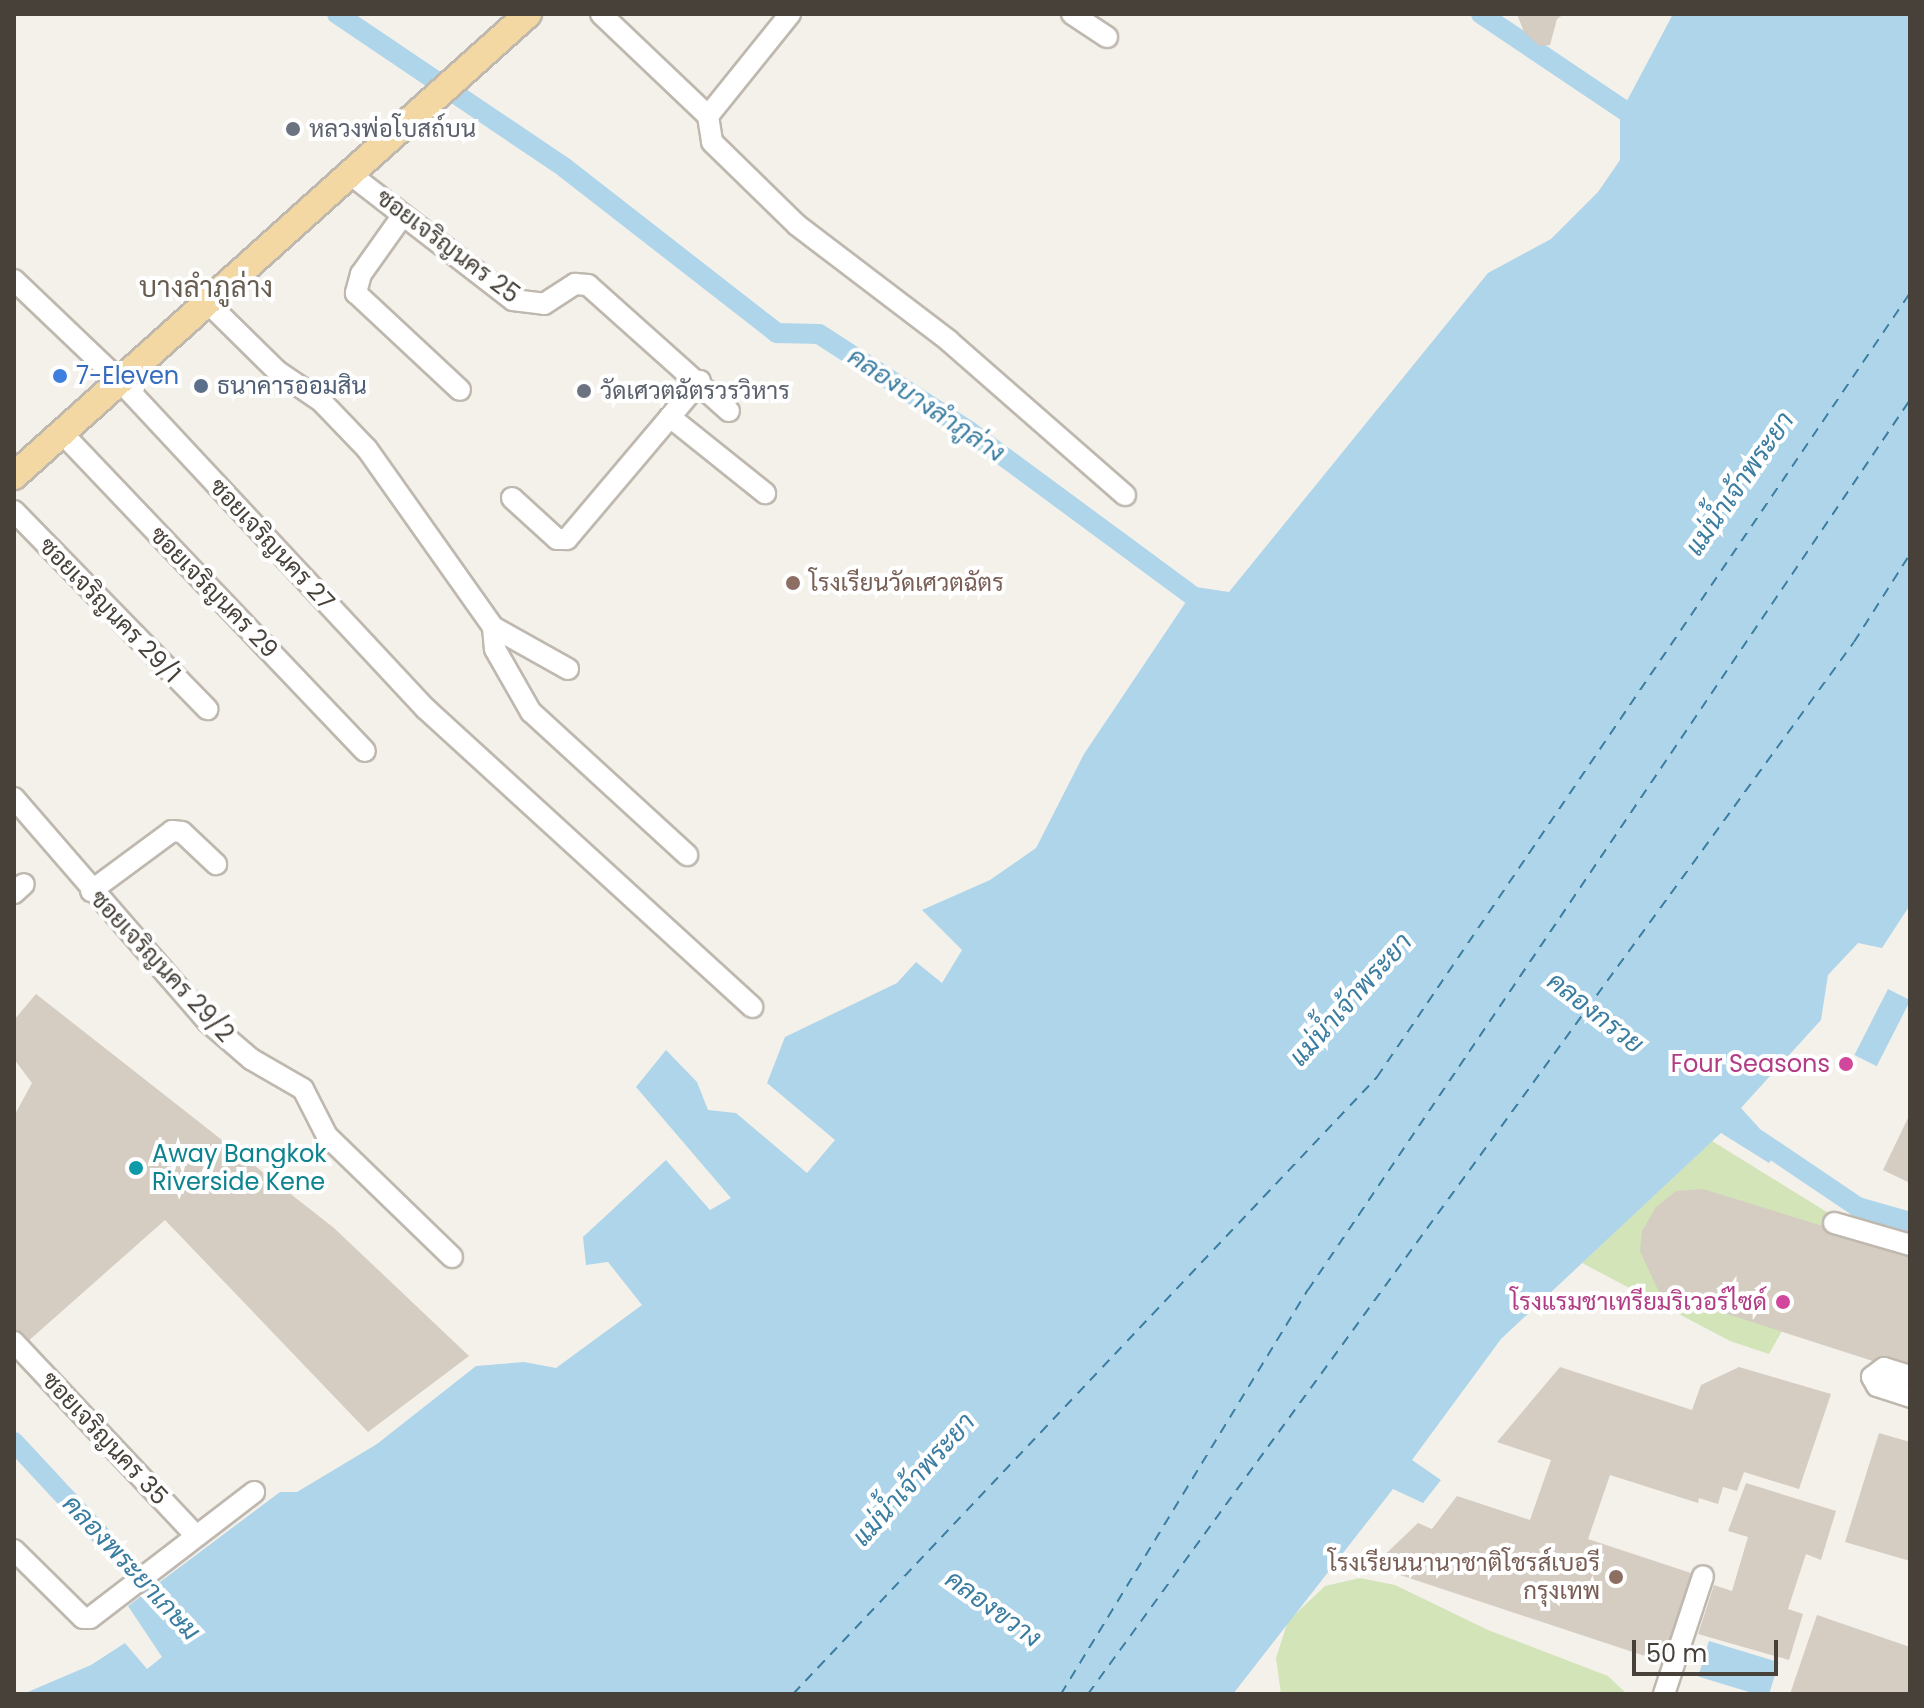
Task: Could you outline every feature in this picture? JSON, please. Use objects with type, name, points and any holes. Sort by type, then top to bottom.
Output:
[{"type":"main road","points":[[14,476],[528,14]]},
{"type":"street","points":[[601,14],[708,116],[712,142],[797,225],[949,341],[1125,495]]},
{"type":"street","points":[[708,116],[790,14]]},
{"type":"street","points":[[1072,14],[1107,37]]},
{"type":"street","name":"ซอยเจริญนคร 25","points":[[350,174],[523,304],[544,304],[575,284],[588,285],[700,381]]},
{"type":"street","points":[[403,215],[361,274],[356,293],[460,390]]},
{"type":"street","name":"ซอยเจริญนคร 27","points":[[14,280],[119,380],[426,709],[752,1007]]},
{"type":"street","points":[[206,301],[277,371],[321,401],[367,449],[493,627],[568,669]]},
{"type":"street","points":[[512,498],[557,539],[567,539],[700,381],[729,411]]},
{"type":"street","points":[[670,417],[765,493]]},
{"type":"street","name":"ซอยเจริญนคร 29","points":[[62,433],[365,751]]},
{"type":"street","name":"ซอยเจริญนคร 29/1","points":[[14,511],[207,709]]},
{"type":"street","points":[[493,627],[495,649],[531,712],[687,855]]},
{"type":"street","name":"ซอยเจริญนคร 29/2","points":[[14,798],[91,891],[208,1022],[251,1059],[303,1089],[327,1136],[452,1257]]},
{"type":"street","points":[[91,891],[172,831],[182,832],[216,864]]},
{"type":"street","points":[[1834,1223],[1910,1245]]},
{"type":"street","name":"ซอยเจริญนคร 35","points":[[14,1342],[194,1534]]},
{"type":"street","points":[[1910,1376],[1884,1368],[1872,1377],[1877,1386],[1910,1397]]},
{"type":"street","points":[[14,1550],[83,1618],[254,1492]]},
{"type":"street","points":[[1664,1694],[1703,1576]]},
{"type":"green space","name":"โรงแรมชาเทรียมริเวอร์ไซด์","points":[[1712,1141],[1843,1222],[1769,1354],[1730,1341],[1582,1263]]},
{"type":"green space","points":[[1360,1578],[1395,1585],[1488,1630],[1608,1676],[1627,1694],[1281,1694],[1276,1658],[1288,1621],[1325,1586]]},
{"type":"water","points":[[1673,14],[1910,14],[1910,905],[1882,948],[1858,943],[1828,975],[1821,1020],[1741,1108],[1779,1150],[1769,1163],[1721,1133],[1501,1339],[1412,1460],[1441,1480],[1423,1503],[1393,1489],[1233,1694],[23,1694],[91,1665],[125,1643],[147,1669],[162,1657],[128,1606],[280,1492],[297,1492],[377,1444],[476,1366],[524,1362],[556,1368],[642,1305],[608,1262],[586,1265],[583,1237],[666,1160],[710,1210],[731,1198],[636,1087],[666,1050],[697,1082],[708,1110],[736,1113],[807,1173],[835,1140],[767,1083],[785,1037],[897,983],[916,962],[942,983],[962,950],[922,910],[990,880],[1036,848],[1084,754],[1196,587],[1229,592],[1488,273],[1551,239],[1598,192],[1620,160],[1620,114]]},
{"type":"water","points":[[1888,989],[1910,1001],[1877,1066],[1854,1055]]},
{"type":"water","points":[[1709,1641],[1779,1662],[1769,1694],[1756,1694],[1698,1676]]},
{"type":"building","points":[[1517,14],[1564,14],[1557,19],[1550,45],[1539,46],[1524,32]]},
{"type":"building","name":"Away Bangkok Riverside Kene","points":[[36,994],[334,1228],[469,1356],[368,1432],[165,1220],[26,1343],[14,1329],[14,1116],[32,1083],[14,1059],[14,1020]]},
{"type":"building","points":[[1910,1119],[1910,1183],[1883,1170]]},
{"type":"building","name":"โรงแรมชาเทรียมริเวอร์ไซด์","points":[[1703,1189],[1910,1253],[1910,1373],[1659,1292],[1640,1251],[1642,1231],[1656,1207],[1676,1191]]},
{"type":"building","points":[[1560,1367],[1692,1410],[1701,1385],[1739,1367],[1831,1394],[1799,1489],[1744,1472],[1737,1491],[1723,1487],[1718,1504],[1699,1498],[1698,1503],[1610,1475],[1588,1539],[1700,1576],[1672,1665],[1373,1566],[1418,1523],[1432,1529],[1457,1496],[1530,1520],[1551,1460],[1497,1442]]},
{"type":"building","points":[[1879,1433],[1910,1442],[1910,1561],[1845,1542]]},
{"type":"building","points":[[1746,1483],[1836,1511],[1821,1560],[1806,1554],[1788,1609],[1803,1614],[1789,1660],[1698,1634],[1714,1585],[1732,1591],[1748,1537],[1728,1531]]},
{"type":"building","points":[[1817,1615],[1910,1647],[1910,1694],[1790,1694]]},
{"type":"waterway","name":"คลองบางลำภูล่าง","points":[[337,14],[565,168],[777,333],[819,334],[969,431],[1213,611]]},
{"type":"waterway","points":[[1481,14],[1643,123]]},
{"type":"waterway","name":"คลองกรวย","points":[[1757,1139],[1858,1207],[1910,1222]]},
{"type":"waterway","name":"คลองพระยาเกษม","points":[[14,1442],[169,1609]]},
{"type":"ferry route","points":[[793,1694],[1377,1077],[1910,293]]},
{"type":"ferry route","points":[[1061,1694],[1308,1290],[1910,400]]},
{"type":"ferry route","points":[[1088,1694],[1854,642],[1910,554]]},
{"type":"place","name":"หลวงพ่อโบสถ์บน","points":[[293,129]]},
{"type":"place","name":"7-Eleven","points":[[60,376]]},
{"type":"place","name":"ธนาคารออมสิน","points":[[201,386]]},
{"type":"place","name":"วัดเศวตฉัตรวรวิหาร","points":[[584,391]]},
{"type":"place","name":"โรงเรียนวัดเศวตฉัตร","points":[[793,583]]},
{"type":"place","name":"Four Seasons","points":[[1846,1064]]},
{"type":"place","name":"Away Bangkok Riverside Kene","points":[[136,1168]]},
{"type":"place","name":"โรงแรมชาเทรียมริเวอร์ไซด์","points":[[1783,1302]]},
{"type":"place","name":"โรงเรียนนานาชาติโชรส์เบอรี กรุงเทพ","points":[[1616,1577]]},
{"type":"district","name":"บางลำภูล่าง","points":[[206,288]]},
{"type":"water label","name":"แม่น้ำเจ้าพระยา","points":[[1740,484]]},
{"type":"water label","name":"แม่น้ำเจ้าพระยา","points":[[1351,1000]]},
{"type":"water label","name":"แม่น้ำเจ้าพระยา","points":[[914,1480]]},
{"type":"water label","name":"คลองขวาง","points":[[993,1609]]}]
